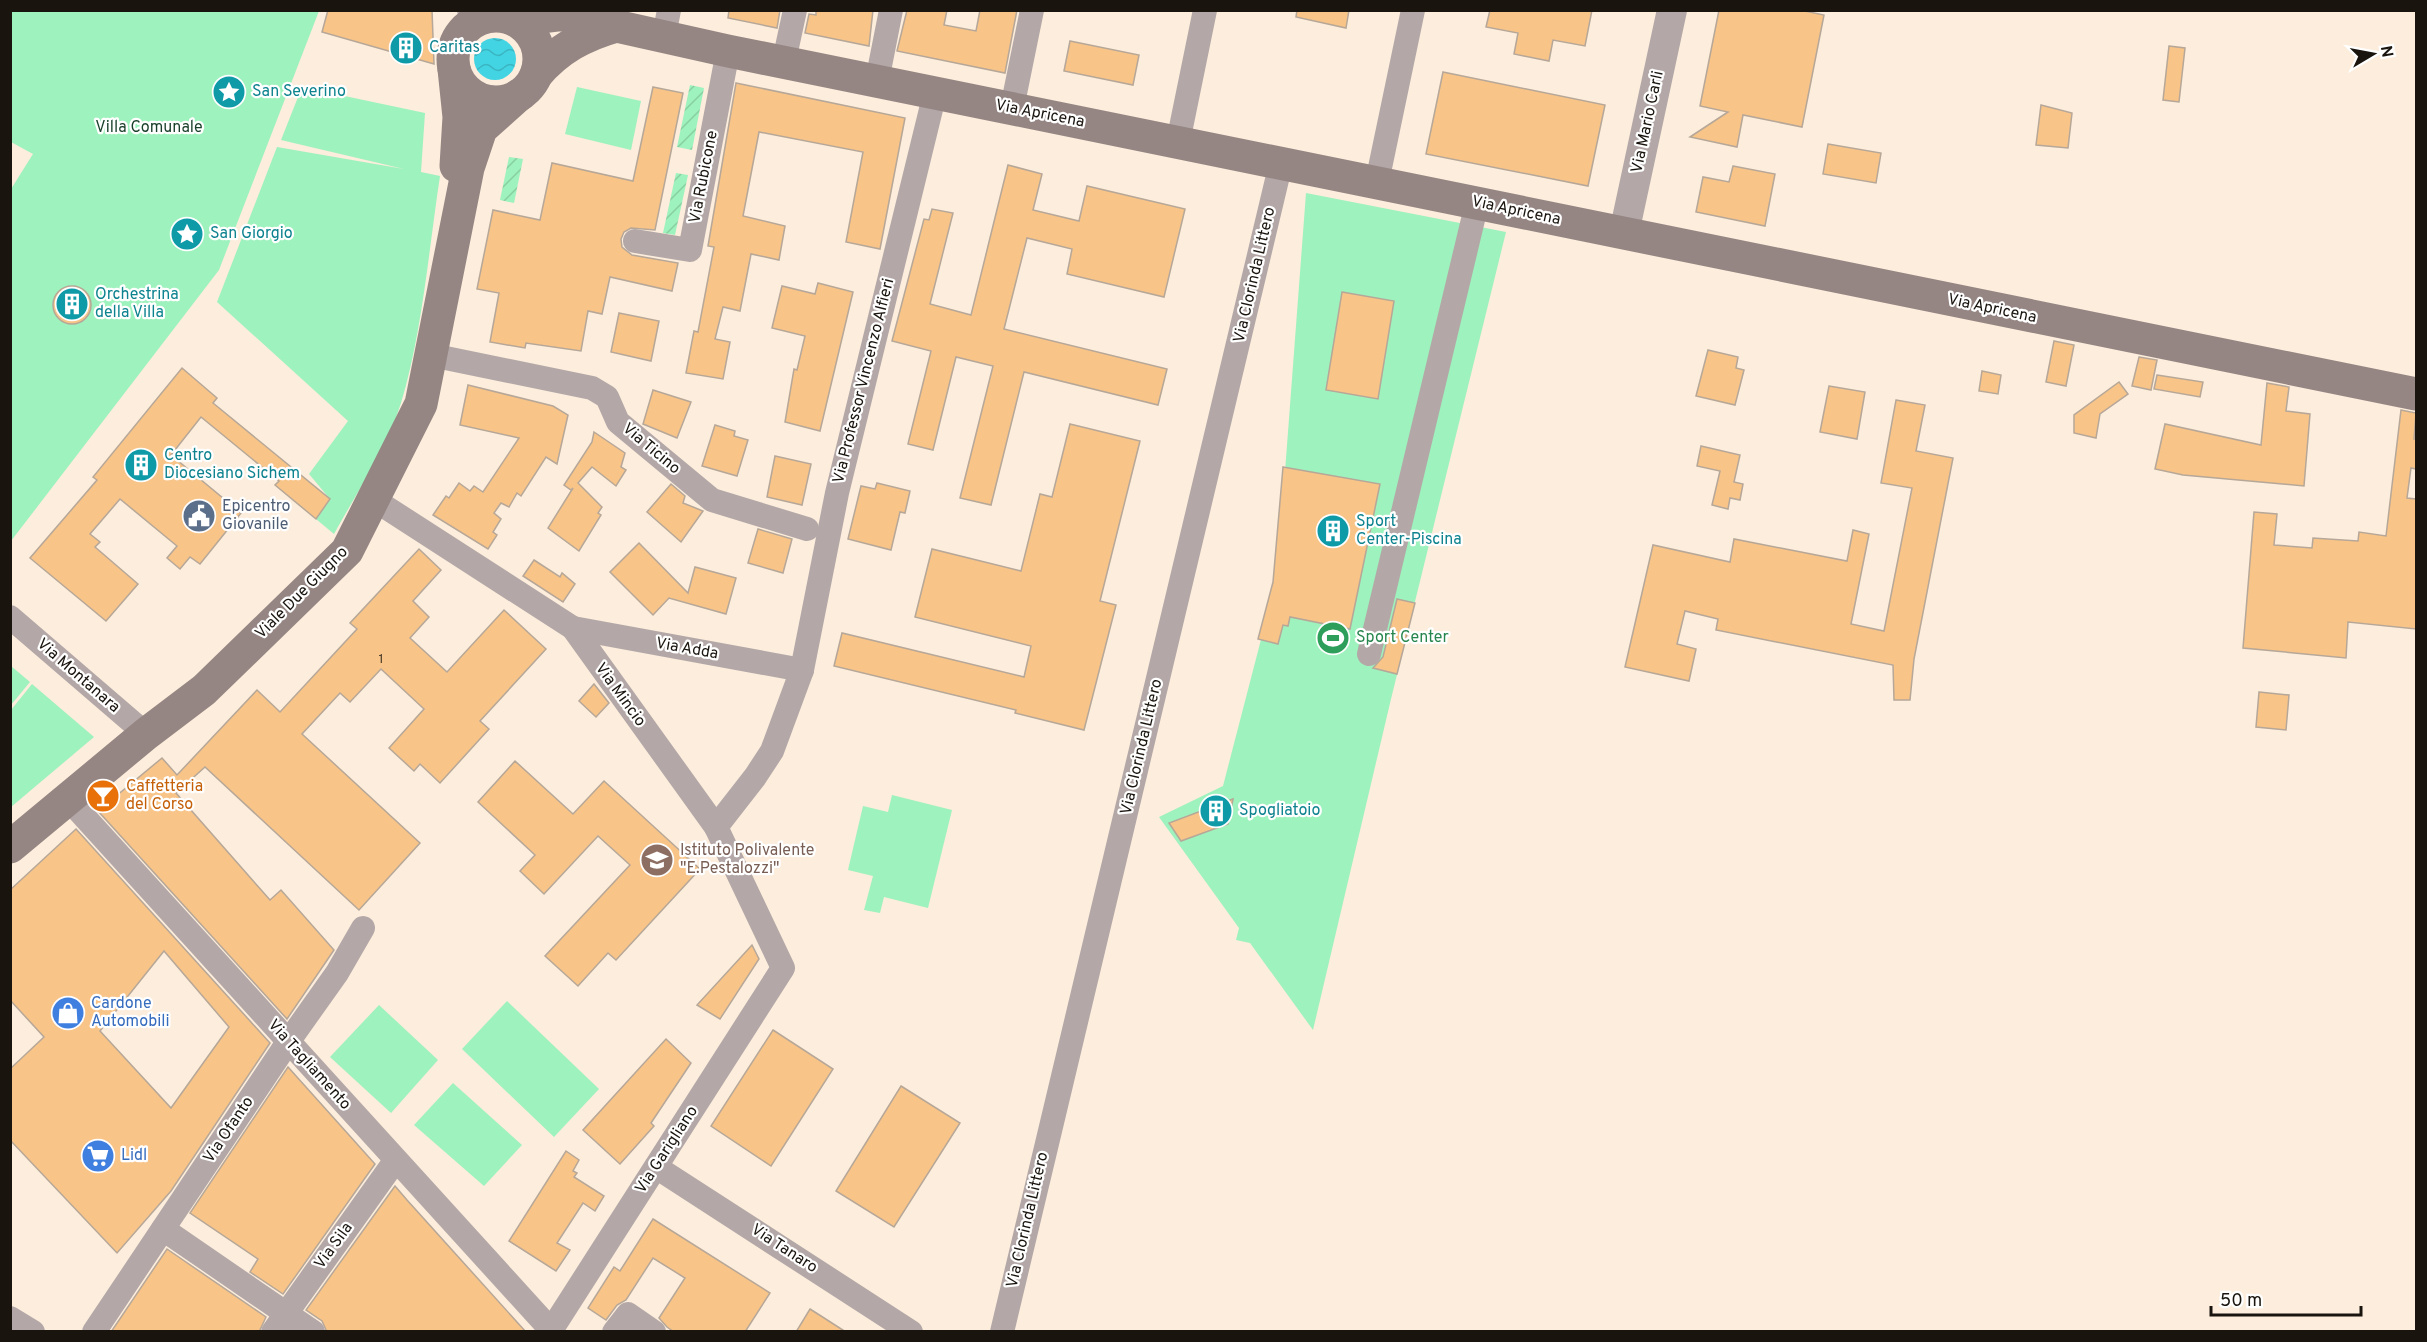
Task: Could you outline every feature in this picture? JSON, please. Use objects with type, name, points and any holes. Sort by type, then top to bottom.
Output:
[{"type":"main road","name":"Via Apricena","points":[[484,16],[582,15],[616,26]]},
{"type":"main road","name":"Viale Due Giugno","points":[[454,245],[459,117],[453,54],[457,40],[484,16]]},
{"type":"main road","points":[[454,69],[468,92],[480,99],[507,101],[527,85],[539,56],[534,38],[484,16]]},
{"type":"main road","name":"Via Apricena","points":[[527,85],[547,62],[582,37],[616,26],[666,23],[728,51],[2416,394]]},
{"type":"main road","name":"Viale Due Giugno","points":[[10,847],[146,734],[204,690],[347,550],[421,404],[468,168],[481,129],[527,85]]},
{"type":"street","points":[[784,61],[795,10]]},
{"type":"street","points":[[877,81],[891,10]]},
{"type":"street","points":[[1012,108],[1032,10]]},
{"type":"street","points":[[1178,142],[1205,10]]},
{"type":"street","points":[[1377,182],[1413,10]]},
{"type":"street","name":"Via Mario Carli","points":[[1624,233],[1672,10]]},
{"type":"street","name":"Via Rubicone","points":[[635,242],[690,250],[728,51]]},
{"type":"street","name":"Via Professor Vincenzo Alfieri","points":[[716,827],[772,751],[802,670],[837,493],[934,93]]},
{"type":"street","name":"Via Clorinda Littero","points":[[1002,1332],[1281,163]]},
{"type":"street","points":[[1369,654],[1477,203]]},
{"type":"street","name":"Via Ticino","points":[[431,355],[592,388],[607,397],[618,422],[712,500],[807,529]]},
{"type":"street","name":"Via Mincio","points":[[373,499],[573,628],[716,827],[783,969]]},
{"type":"street","name":"Via Montanara","points":[[10,617],[146,734]]},
{"type":"street","name":"Via Adda","points":[[573,628],[802,670]]},
{"type":"street","name":"Via Tagliamento","points":[[69,800],[395,1161],[558,1328]]},
{"type":"street","name":"Via Ofanto","points":[[94,1332],[288,1042],[338,973],[363,928]]},
{"type":"street","name":"Via Garigliano","points":[[558,1328],[656,1167],[783,969]]},
{"type":"street","name":"Via Sila","points":[[280,1322],[395,1161]]},
{"type":"street","name":"Via Tanaro","points":[[656,1167],[911,1332]]},
{"type":"street","points":[[163,1229],[280,1322],[313,1332]]},
{"type":"street","points":[[614,1332],[628,1314],[654,1332]]},
{"type":"street","points":[[10,1318],[33,1332]]},
{"type":"green space","name":"Villa Comunale","points":[[11,10],[319,11],[219,270],[11,541],[11,189],[33,154],[11,142]]},
{"type":"green space","points":[[690,85],[704,88],[692,150],[677,147]]},
{"type":"green space","points":[[302,87],[425,113],[421,172],[440,176],[420,320],[401,403],[380,453],[334,534],[316,519],[330,499],[309,474],[348,421],[217,302],[277,147],[404,169],[281,140]]},
{"type":"green space","points":[[577,87],[641,101],[631,150],[565,134]]},
{"type":"green space","points":[[509,157],[523,159],[514,203],[500,200]]},
{"type":"green space","points":[[676,173],[688,175],[675,235],[663,233]]},
{"type":"green space","name":"Sport Center","points":[[1306,193],[1506,232],[1391,699],[1313,1030],[1250,943],[1236,940],[1239,928],[1159,817],[1223,786],[1277,578]]},
{"type":"green space","points":[[11,666],[30,682],[11,705]]},
{"type":"green space","points":[[32,684],[94,737],[11,807],[11,710]]},
{"type":"green space","points":[[892,795],[952,810],[928,908],[884,897],[880,913],[864,910],[873,876],[848,870],[863,806],[888,812]]},
{"type":"green space","points":[[507,1001],[599,1089],[554,1137],[462,1049]]},
{"type":"green space","points":[[379,1005],[438,1060],[391,1113],[330,1057]]},
{"type":"green space","points":[[453,1083],[522,1145],[484,1186],[414,1125]]},
{"type":"water","points":[[495,38],[510,44],[516,59],[510,74],[495,80],[480,74],[474,59],[480,44]]},
{"type":"building","name":"Caritas","points":[[328,10],[432,10],[434,64],[322,32]]},
{"type":"building","points":[[729,10],[780,10],[777,28],[728,18]]},
{"type":"building","points":[[816,10],[873,10],[869,46],[805,33],[809,14],[816,15]]},
{"type":"building","points":[[907,10],[947,10],[944,25],[976,31],[980,10],[1017,10],[1005,73],[897,51]]},
{"type":"building","points":[[1297,10],[1349,10],[1346,28],[1296,17]]},
{"type":"building","points":[[1490,10],[1592,10],[1585,46],[1553,40],[1549,61],[1514,54],[1518,33],[1486,27]]},
{"type":"building","points":[[1719,10],[1800,10],[1824,15],[1802,127],[1743,115],[1737,147],[1690,137],[1728,112],[1700,106]]},
{"type":"building","points":[[1070,41],[1139,55],[1133,85],[1064,71]]},
{"type":"building","points":[[2169,46],[2185,48],[2179,102],[2163,100]]},
{"type":"building","points":[[1443,72],[1605,105],[1588,186],[1426,154]]},
{"type":"building","points":[[736,83],[905,118],[880,249],[846,242],[863,152],[759,132],[743,216],[785,226],[779,260],[751,254],[740,311],[723,307],[715,339],[730,342],[723,379],[686,373],[694,331],[698,332],[714,247],[708,246]]},
{"type":"building","points":[[653,87],[683,93],[655,230],[631,228],[624,232],[621,239],[622,247],[632,255],[678,263],[672,291],[610,277],[602,314],[588,311],[581,351],[526,343],[525,348],[490,342],[499,293],[477,289],[493,210],[540,220],[552,163],[633,181]]},
{"type":"building","points":[[2041,105],[2072,113],[2068,148],[2036,145]]},
{"type":"building","points":[[1828,144],[1881,153],[1876,183],[1823,174]]},
{"type":"building","points":[[1008,165],[1042,174],[1033,210],[1079,221],[1087,186],[1185,209],[1164,297],[1067,274],[1072,249],[1027,238],[1004,329],[1167,369],[1158,405],[1024,372],[991,505],[960,498],[993,366],[956,357],[933,450],[908,444],[931,351],[892,341],[924,219],[929,220],[932,209],[953,213],[930,304],[971,315]]},
{"type":"building","points":[[1733,166],[1775,174],[1765,226],[1696,212],[1703,177],[1729,182]]},
{"type":"building","points":[[818,283],[853,292],[820,431],[785,422],[794,369],[797,370],[805,336],[772,328],[782,286],[815,294]]},
{"type":"building","name":"Orchestrina della Villa","points":[[72,286],[85,292],[91,305],[85,318],[72,324],[59,318],[53,305],[59,292]]},
{"type":"building","points":[[1342,292],[1394,301],[1378,399],[1326,390]]},
{"type":"building","points":[[619,313],[659,321],[651,361],[611,352]]},
{"type":"building","points":[[2054,341],[2074,345],[2066,386],[2046,382]]},
{"type":"building","points":[[1708,350],[1738,357],[1736,368],[1744,370],[1735,405],[1696,396]]},
{"type":"building","points":[[2139,357],[2157,360],[2151,390],[2132,386]]},
{"type":"building","points":[[182,368],[217,398],[213,403],[330,499],[316,519],[275,485],[279,481],[201,417],[171,455],[241,513],[200,564],[190,557],[180,569],[167,558],[177,546],[120,499],[90,534],[100,542],[95,547],[138,584],[106,621],[30,558],[97,480],[93,477]]},
{"type":"building","points":[[1982,371],[2001,375],[1998,394],[1979,391]]},
{"type":"building","points":[[2157,375],[2203,382],[2200,397],[2154,389]]},
{"type":"building","points":[[2119,382],[2128,394],[2100,414],[2096,438],[2074,433],[2074,415]]},
{"type":"building","points":[[2267,383],[2289,387],[2286,411],[2310,414],[2304,486],[2183,475],[2155,469],[2165,424],[2261,445]]},
{"type":"building","points":[[468,385],[553,406],[568,415],[557,464],[546,457],[521,496],[517,493],[509,507],[501,503],[494,513],[501,519],[493,532],[497,535],[488,549],[433,515],[446,496],[449,498],[459,483],[470,491],[474,486],[483,492],[519,438],[460,425]]},
{"type":"building","points":[[1829,386],[1865,392],[1857,439],[1820,432]]},
{"type":"building","points":[[653,390],[691,402],[677,438],[643,424]]},
{"type":"building","points":[[1896,400],[1925,405],[1916,451],[1953,458],[1914,659],[1910,700],[1894,700],[1893,665],[1716,630],[1718,619],[1685,611],[1677,644],[1696,649],[1689,681],[1625,667],[1653,545],[1730,562],[1734,539],[1847,561],[1853,530],[1869,534],[1851,624],[1884,631],[1912,488],[1881,483]]},
{"type":"building","points":[[2401,410],[2416,413],[2414,439],[2416,439],[2416,469],[2411,468],[2407,498],[2416,499],[2416,629],[2348,622],[2346,658],[2243,648],[2254,512],[2277,514],[2274,545],[2312,548],[2313,538],[2358,541],[2359,532],[2386,536]]},
{"type":"building","points":[[1070,424],[1140,441],[1100,601],[1116,605],[1084,730],[1015,713],[1016,710],[834,666],[842,633],[1024,677],[1031,646],[915,617],[932,549],[1021,571],[1040,494],[1052,497]]},
{"type":"building","points":[[715,425],[735,431],[734,436],[748,440],[737,476],[702,466]]},
{"type":"building","points":[[594,432],[625,453],[621,467],[626,470],[616,486],[592,467],[578,483],[602,507],[598,513],[601,515],[579,551],[548,528],[573,488],[571,490],[564,485],[592,442]]},
{"type":"building","points":[[1701,446],[1740,455],[1734,482],[1743,484],[1740,500],[1730,498],[1728,509],[1712,505],[1720,471],[1697,466]]},
{"type":"building","points":[[775,456],[811,464],[802,505],[767,497]]},
{"type":"building","name":"Sport Center-Piscina","points":[[1283,467],[1380,484],[1350,629],[1290,617],[1288,626],[1283,625],[1278,644],[1258,639],[1273,582]]},
{"type":"building","points":[[877,483],[910,491],[905,513],[900,512],[891,550],[848,539],[861,486],[875,489]]},
{"type":"building","points":[[671,484],[685,496],[683,503],[703,511],[681,542],[647,512]]},
{"type":"building","points":[[758,529],[792,539],[783,573],[748,563]]},
{"type":"building","points":[[639,543],[688,593],[695,567],[736,578],[726,614],[669,598],[653,615],[610,572]]},
{"type":"building","points":[[419,549],[441,570],[413,601],[429,617],[410,638],[447,672],[504,610],[546,649],[480,721],[489,729],[440,783],[420,764],[414,771],[389,748],[424,709],[381,669],[350,702],[340,693],[302,734],[420,843],[359,910],[205,767],[176,793],[270,900],[281,890],[334,950],[287,1019],[98,811],[162,758],[177,775],[257,690],[280,712],[357,629],[350,623]]},
{"type":"building","points":[[534,560],[560,577],[562,573],[575,584],[563,602],[523,576]]},
{"type":"building","points":[[1397,599],[1415,603],[1397,674],[1373,668],[1383,657]]},
{"type":"building","points":[[594,684],[609,703],[596,717],[579,701]]},
{"type":"building","points":[[2259,692],[2289,695],[2286,730],[2256,727]]},
{"type":"building","name":"Istituto Polivalente \"E.Pestalozzi\"","points":[[515,761],[573,814],[604,781],[700,869],[616,960],[608,953],[578,986],[545,956],[630,865],[598,836],[544,894],[520,871],[535,855],[478,802]]},
{"type":"building","name":"Spogliatoio","points":[[1233,799],[1228,824],[1181,841],[1169,823]]},
{"type":"building","name":"Cardone Automobili","points":[[76,829],[270,1043],[171,1191],[117,1253],[10,1140],[10,1069],[44,1037],[10,1000],[10,890]],"holes":[[[164,951],[229,1027],[171,1108],[100,1031]]]},
{"type":"building","points":[[752,945],[759,959],[720,1019],[697,1005]]},
{"type":"building","points":[[773,1030],[833,1069],[771,1166],[711,1126]]},
{"type":"building","points":[[666,1039],[691,1063],[651,1123],[654,1126],[620,1164],[583,1130]]},
{"type":"building","points":[[288,1067],[375,1164],[283,1294],[250,1272],[258,1259],[190,1213]]},
{"type":"building","points":[[901,1086],[960,1123],[894,1227],[836,1191]]},
{"type":"building","points":[[566,1151],[579,1160],[573,1171],[577,1173],[574,1177],[604,1196],[595,1211],[583,1203],[557,1243],[570,1250],[556,1271],[509,1241]]},
{"type":"building","points":[[395,1186],[526,1332],[327,1332],[322,1321],[306,1310]]},
{"type":"building","points":[[653,1219],[770,1293],[745,1332],[674,1332],[667,1327],[659,1318],[685,1278],[653,1258],[626,1300],[617,1305],[606,1320],[588,1308],[614,1267],[620,1271]]},
{"type":"building","points":[[167,1249],[266,1317],[259,1332],[111,1332]]},
{"type":"building","points":[[810,1309],[821,1316],[846,1332],[796,1332]]},
{"type":"place","name":"Caritas","points":[[406,48]]},
{"type":"place","name":"San Severino","points":[[229,92]]},
{"type":"place","name":"San Giorgio","points":[[187,234]]},
{"type":"place","name":"Orchestrina della Villa","points":[[72,304]]},
{"type":"place","name":"Centro Diocesiano Sichem","points":[[141,465]]},
{"type":"place","name":"Epicentro Giovanile","points":[[199,516]]},
{"type":"place","name":"Sport Center-Piscina","points":[[1333,531]]},
{"type":"place","name":"Sport Center","points":[[1333,638]]},
{"type":"place","name":"Caffetteria del Corso","points":[[103,796]]},
{"type":"place","name":"Spogliatoio","points":[[1216,811]]},
{"type":"place","name":"Istituto Polivalente \"E.Pestalozzi\"","points":[[657,860]]},
{"type":"place","name":"Cardone Automobili","points":[[68,1013]]},
{"type":"place","name":"Lidl","points":[[98,1156]]}]
